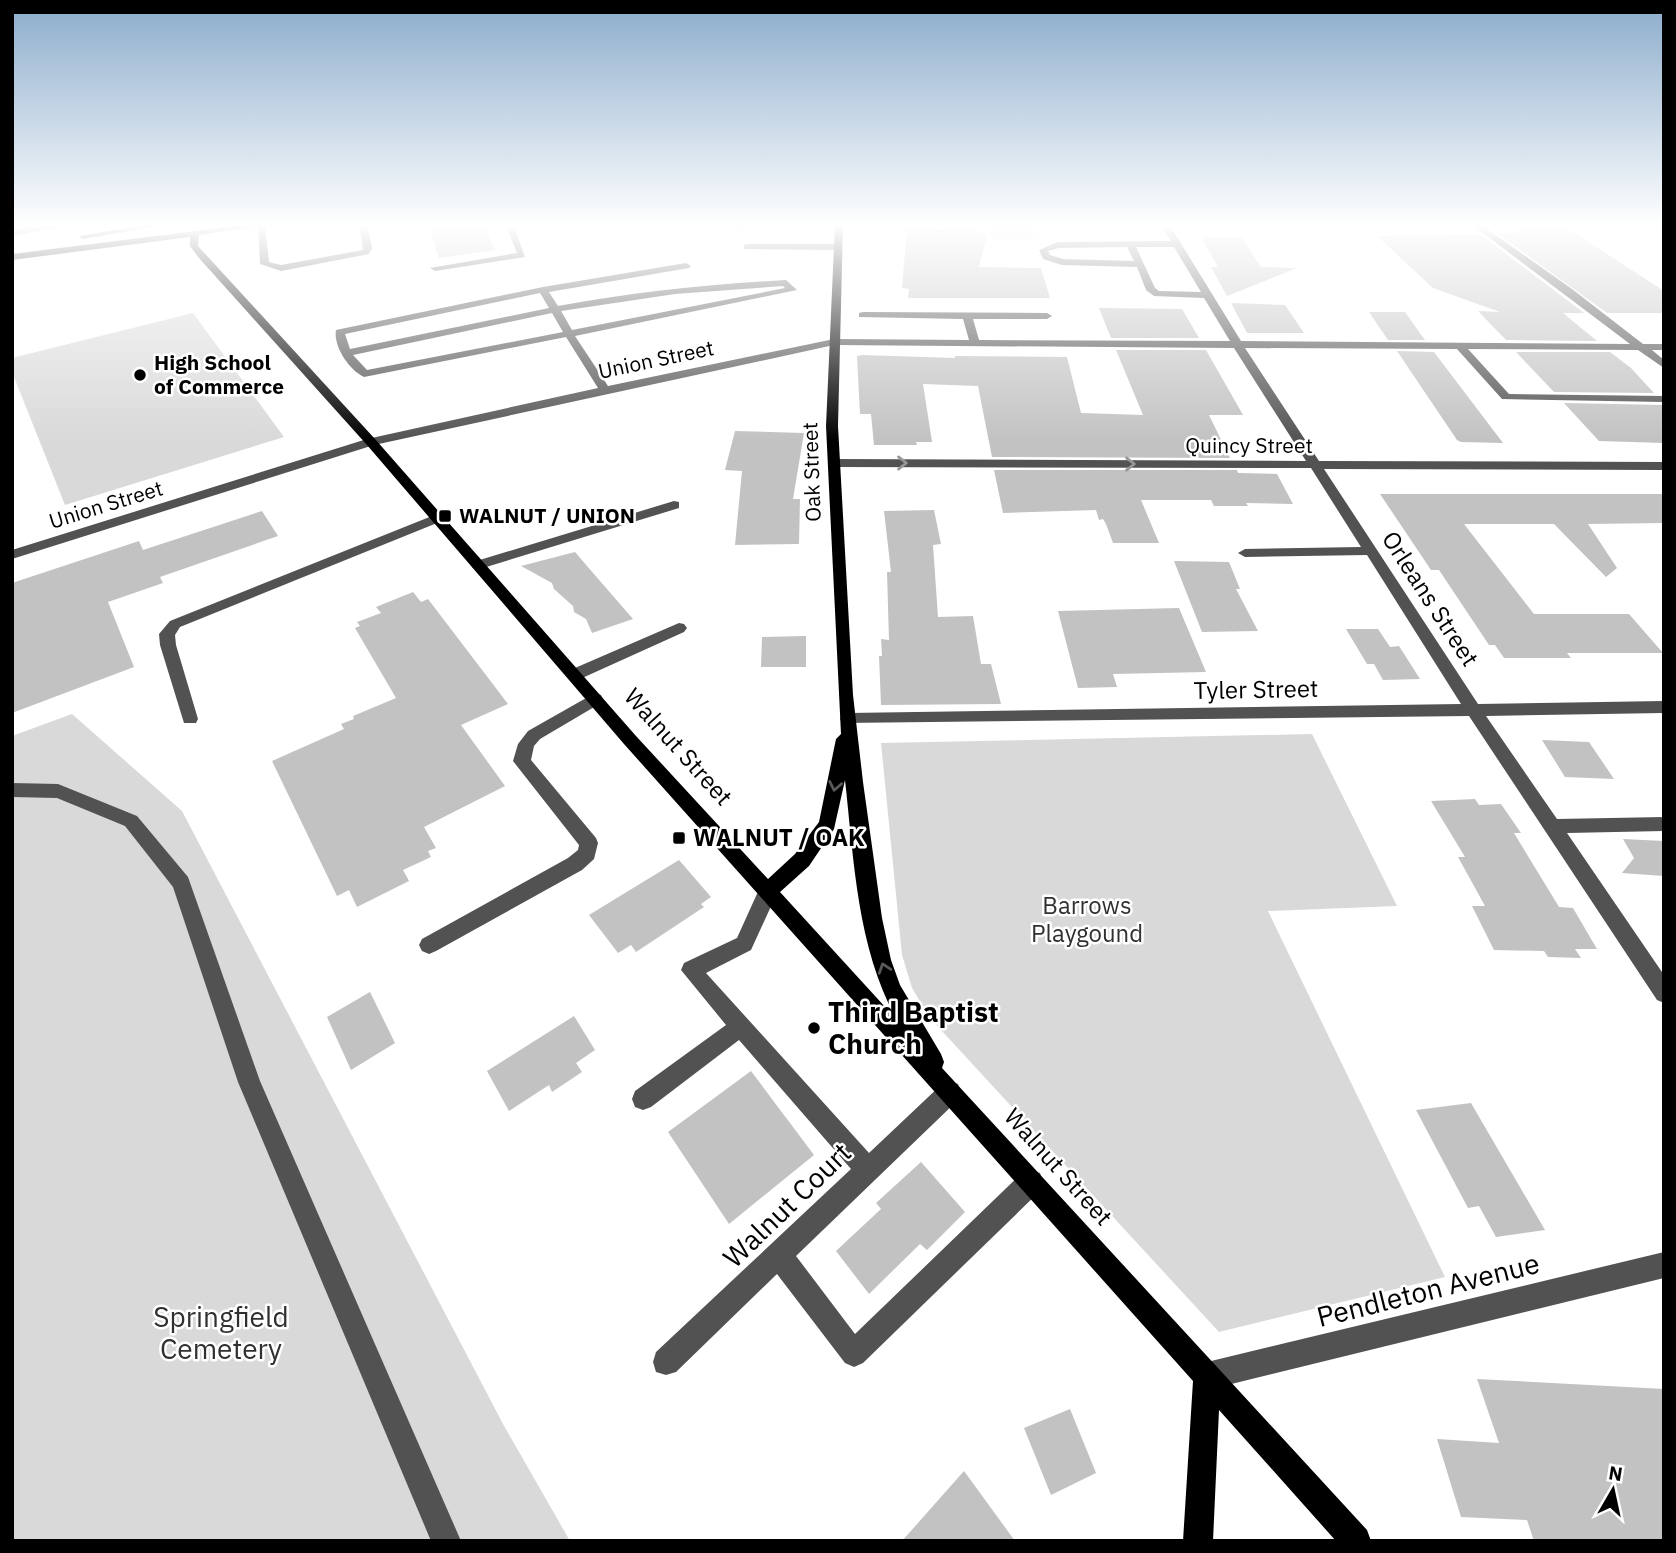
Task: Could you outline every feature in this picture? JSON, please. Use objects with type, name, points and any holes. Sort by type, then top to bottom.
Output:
[{"type":"main road","name":"Walnut Street","points":[[239,296],[595,699],[1356,1541]]},
{"type":"main road","name":"Oak Street","points":[[835,296],[834,463],[848,719],[872,918],[881,960],[891,989],[950,1093]]},
{"type":"main road","name":"Oak Street","points":[[768,891],[802,860],[828,824],[848,719]]},
{"type":"main road","points":[[1198,1541],[1207,1376]]},
{"type":"street","points":[[512,296],[340,332],[341,348],[364,374],[759,296]]},
{"type":"street","points":[[547,296],[567,334],[606,390]]},
{"type":"street","points":[[346,353],[635,296]]},
{"type":"street","name":"Orleans Street","points":[[1210,296],[1237,344],[1475,712],[1664,993]]},
{"type":"street","points":[[1574,296],[1664,365]]},
{"type":"street","points":[[863,315],[1047,316]]},
{"type":"street","points":[[967,316],[975,343]]},
{"type":"street","name":"Union Street","points":[[12,555],[370,442],[834,342],[1664,346]]},
{"type":"street","points":[[1459,345],[1506,397],[1664,399]]},
{"type":"street","name":"Quincy Street","points":[[834,463],[1664,466]]},
{"type":"street","points":[[478,565],[674,505]]},
{"type":"street","points":[[190,719],[168,645],[167,634],[175,624],[437,519]]},
{"type":"street","points":[[1245,553],[1373,551]]},
{"type":"street","points":[[574,675],[679,628]]},
{"type":"street","points":[[429,945],[575,864],[587,854],[589,842],[522,761],[526,744],[534,735],[595,699]]},
{"type":"street","name":"Tyler Street","points":[[848,719],[1475,712],[1664,707]]},
{"type":"street","points":[[12,790],[58,791],[131,821],[181,883],[249,1082],[446,1541]]},
{"type":"street","points":[[1552,826],[1664,824]]},
{"type":"street","points":[[768,891],[744,944],[691,970],[867,1169]]},
{"type":"street","points":[[643,1099],[741,1026]]},
{"type":"street","name":"Walnut Court","points":[[666,1362],[950,1093]]},
{"type":"street","points":[[779,1255],[854,1354],[1031,1182]]},
{"type":"street","name":"Pendleton Avenue","points":[[1207,1376],[1664,1265]]},
{"type":"green space","name":"High School of Commerce","points":[[193,313],[284,437],[65,505],[12,372],[12,358]]},
{"type":"green space","name":"Springfield Cemetery","points":[[72,714],[182,811],[503,1424],[570,1541],[12,1541],[12,736]]},
{"type":"green space","name":"Barrows Playgound","points":[[1312,734],[1397,906],[1268,911],[1445,1277],[1219,1332],[930,1018],[912,988],[902,955],[881,743]]},
{"type":"building","points":[[1050,296],[1050,298],[908,298]]},
{"type":"building","points":[[1457,296],[1562,296],[1584,313],[1563,313],[1597,341],[1506,340],[1478,311],[1500,312]]},
{"type":"building","points":[[1584,296],[1664,296],[1664,313],[1607,313]]},
{"type":"building","points":[[1231,303],[1285,305],[1304,333],[1247,333]]},
{"type":"building","points":[[1099,308],[1182,309],[1199,338],[1111,338]]},
{"type":"building","points":[[1369,312],[1405,312],[1425,340],[1388,340]]},
{"type":"building","points":[[1116,350],[1206,350],[1243,415],[1209,415],[1230,458],[992,457],[978,386],[923,384],[932,442],[916,442],[917,445],[874,445],[871,414],[860,414],[857,356],[863,355],[1067,357],[1081,413],[1143,415]]},
{"type":"building","points":[[1397,351],[1434,352],[1503,443],[1457,440]]},
{"type":"building","points":[[1516,352],[1610,352],[1631,368],[1654,393],[1554,392]]},
{"type":"building","points":[[1564,403],[1664,405],[1664,443],[1599,441]]},
{"type":"building","points":[[735,431],[804,433],[793,499],[800,499],[799,544],[735,545],[742,471],[725,470]]},
{"type":"building","points":[[994,470],[1237,470],[1238,473],[1277,474],[1293,504],[1246,503],[1248,506],[1214,506],[1211,500],[1141,500],[1159,543],[1113,543],[1106,524],[1103,519],[1099,520],[1096,510],[1003,513]]},
{"type":"building","points":[[1380,494],[1664,494],[1664,523],[1588,524],[1617,568],[1606,577],[1554,524],[1464,524],[1534,614],[1629,614],[1663,653],[1567,653],[1571,658],[1504,658],[1495,645],[1489,645],[1439,570],[1431,570]]},
{"type":"building","points":[[934,510],[941,544],[933,545],[938,617],[973,616],[981,664],[991,664],[1001,704],[881,705],[879,656],[882,656],[881,639],[889,640],[887,572],[891,572],[884,511]]},
{"type":"building","points":[[262,511],[278,536],[160,577],[163,583],[108,602],[134,667],[12,713],[12,583],[139,541],[143,550]]},
{"type":"building","points":[[575,552],[633,619],[592,633],[586,619],[574,612],[573,606],[554,589],[552,583],[521,566]]},
{"type":"building","points":[[1174,561],[1229,562],[1240,589],[1236,589],[1258,631],[1202,632]]},
{"type":"building","points":[[413,592],[421,602],[428,599],[508,704],[461,725],[505,786],[424,827],[436,848],[428,851],[431,857],[403,870],[409,881],[357,907],[349,890],[337,896],[272,761],[344,729],[341,724],[354,719],[353,716],[396,698],[355,628],[360,626],[357,622],[381,613],[376,607]]},
{"type":"building","points":[[1179,608],[1206,672],[1113,674],[1117,687],[1078,688],[1058,611]]},
{"type":"building","points":[[1346,629],[1378,629],[1390,647],[1399,646],[1420,679],[1383,680],[1374,664],[1367,664]]},
{"type":"building","points":[[806,636],[806,667],[761,667],[762,637]]},
{"type":"building","points":[[1542,740],[1589,742],[1614,779],[1565,777]]},
{"type":"building","points":[[1475,799],[1479,805],[1501,804],[1521,833],[1514,833],[1559,907],[1573,908],[1597,949],[1575,949],[1581,958],[1548,957],[1544,951],[1494,950],[1472,906],[1485,906],[1458,857],[1465,857],[1431,801]]},
{"type":"building","points":[[1623,839],[1664,841],[1664,876],[1622,873],[1634,858]]},
{"type":"building","points":[[679,860],[711,897],[701,904],[704,907],[636,952],[631,945],[618,953],[589,915]]},
{"type":"building","points":[[370,992],[395,1043],[351,1070],[327,1017]]},
{"type":"building","points":[[574,1016],[595,1050],[576,1063],[582,1072],[552,1092],[549,1085],[509,1111],[487,1071]]},
{"type":"building","points":[[751,1071],[814,1155],[729,1224],[668,1132]]},
{"type":"building","points":[[1471,1103],[1545,1230],[1496,1237],[1479,1206],[1468,1208],[1416,1110]]},
{"type":"building","points":[[921,1162],[965,1212],[927,1250],[920,1244],[869,1294],[836,1251],[881,1209],[876,1203]]},
{"type":"building","points":[[1477,1379],[1664,1389],[1664,1541],[1534,1541],[1527,1520],[1461,1517],[1437,1439],[1499,1443]]},
{"type":"building","points":[[1070,1409],[1096,1473],[1051,1495],[1024,1428]]},
{"type":"building","points":[[964,1471],[1015,1541],[902,1541]]},
{"type":"place","name":"High School of Commerce","points":[[140,375]]},
{"type":"place","name":"WALNUT / UNION","points":[[445,516]]},
{"type":"place","name":"WALNUT / OAK","points":[[679,838]]},
{"type":"place","name":"Third Baptist Church","points":[[814,1028]]}]
